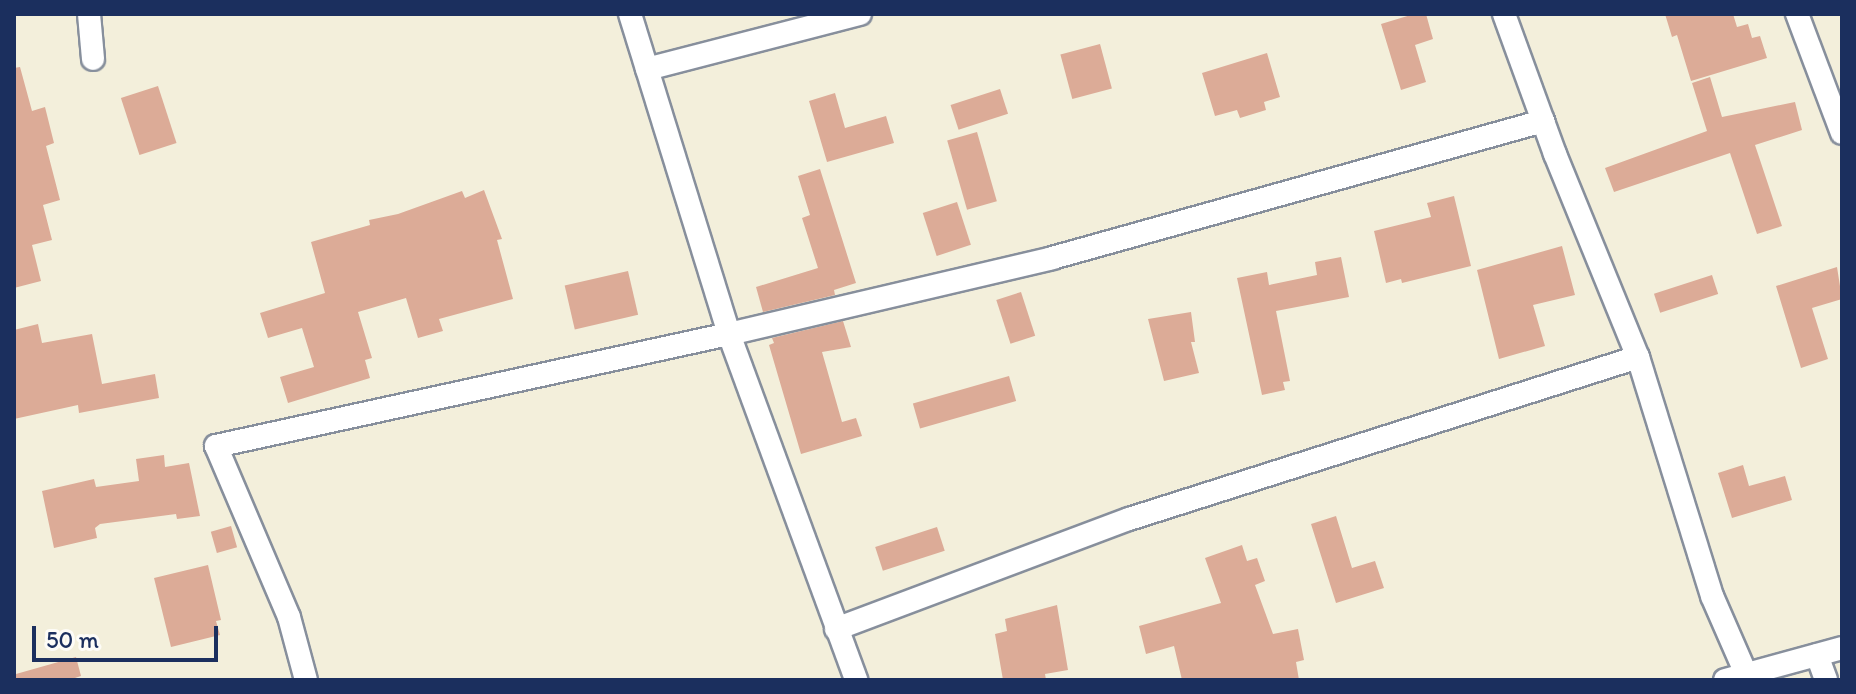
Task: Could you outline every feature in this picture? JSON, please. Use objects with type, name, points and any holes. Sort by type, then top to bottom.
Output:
[{"type":"street","points":[[89,14],[93,59]]},
{"type":"street","points":[[630,14],[729,334],[856,680]]},
{"type":"street","points":[[647,69],[860,14]]},
{"type":"street","points":[[1504,14],[1543,121],[1638,357],[1735,677],[1842,648]]},
{"type":"street","points":[[1797,14],[1842,133]]},
{"type":"street","points":[[306,680],[289,617],[216,446],[729,334],[1052,258],[1543,121]]},
{"type":"street","points":[[836,629],[1129,519],[1638,357]]},
{"type":"street","points":[[1817,655],[1826,680]]},
{"type":"building","points":[[1414,14],[1426,14],[1433,39],[1415,45],[1426,82],[1401,90],[1381,24]]},
{"type":"building","points":[[1665,14],[1733,14],[1737,27],[1748,24],[1752,38],[1760,36],[1767,58],[1691,81],[1677,35],[1672,37]]},
{"type":"building","points":[[1100,44],[1112,88],[1072,99],[1060,55]]},
{"type":"building","points":[[1267,53],[1280,97],[1264,102],[1266,110],[1240,118],[1237,110],[1215,116],[1202,73]]},
{"type":"building","points":[[20,67],[32,111],[45,107],[54,143],[46,146],[60,200],[43,205],[52,240],[32,245],[41,281],[14,288],[14,68]]},
{"type":"building","points":[[1710,77],[1722,117],[1795,102],[1802,130],[1755,145],[1782,226],[1757,234],[1730,153],[1614,192],[1605,168],[1707,131],[1692,83]]},
{"type":"building","points":[[158,86],[177,143],[139,155],[121,98]]},
{"type":"building","points":[[1000,89],[1008,114],[959,130],[951,105]]},
{"type":"building","points":[[835,93],[845,128],[886,116],[894,143],[827,162],[809,101]]},
{"type":"building","points":[[977,132],[997,201],[967,210],[947,141]]},
{"type":"building","points":[[820,169],[856,283],[834,290],[835,295],[763,312],[756,287],[818,268],[802,218],[810,215],[798,176]]},
{"type":"building","points":[[484,190],[502,239],[497,240],[513,299],[439,319],[443,331],[418,338],[406,298],[358,312],[372,358],[365,360],[370,378],[288,403],[280,377],[314,367],[302,328],[268,338],[260,313],[325,293],[311,242],[370,225],[369,220],[398,214],[462,191],[465,198]]},
{"type":"building","points":[[1454,196],[1471,266],[1402,283],[1401,279],[1386,283],[1374,231],[1431,217],[1427,203]]},
{"type":"building","points":[[957,202],[971,245],[937,256],[923,213]]},
{"type":"building","points":[[1562,246],[1575,295],[1533,305],[1545,346],[1499,359],[1477,270]]},
{"type":"building","points":[[1341,257],[1349,297],[1276,311],[1290,381],[1283,382],[1285,390],[1262,395],[1237,278],[1267,272],[1269,285],[1317,275],[1315,262]]},
{"type":"building","points":[[1837,267],[1842,299],[1812,308],[1828,359],[1801,368],[1776,286]]},
{"type":"building","points":[[628,271],[638,315],[575,329],[565,286]]},
{"type":"building","points":[[1712,275],[1718,294],[1660,313],[1654,294]]},
{"type":"building","points":[[1021,292],[1035,336],[1010,344],[996,300]]},
{"type":"building","points":[[1191,312],[1195,342],[1191,342],[1199,373],[1164,381],[1148,319]]},
{"type":"building","points":[[843,321],[851,347],[822,352],[842,422],[856,418],[862,436],[801,454],[769,345],[774,343],[772,338]]},
{"type":"building","points":[[38,324],[42,343],[92,334],[102,384],[155,374],[159,398],[79,413],[78,405],[14,419],[14,330]]},
{"type":"building","points":[[1009,376],[1016,401],[920,429],[913,404]]},
{"type":"building","points":[[164,455],[165,467],[189,463],[200,516],[177,519],[176,514],[100,524],[95,528],[97,538],[54,548],[42,491],[94,479],[96,487],[139,481],[136,459]]},
{"type":"building","points":[[1743,465],[1749,486],[1785,476],[1792,500],[1732,518],[1718,473]]},
{"type":"building","points":[[1336,516],[1352,568],[1375,561],[1384,588],[1336,603],[1311,524]]},
{"type":"building","points":[[231,526],[237,547],[217,553],[211,532]]},
{"type":"building","points":[[937,527],[945,551],[883,571],[875,547]]},
{"type":"building","points":[[1242,545],[1247,561],[1257,558],[1265,581],[1255,585],[1273,634],[1298,629],[1304,660],[1296,662],[1299,680],[1182,680],[1174,646],[1146,654],[1139,626],[1221,603],[1205,558]]},
{"type":"building","points":[[208,565],[221,620],[216,621],[220,635],[171,647],[154,578]]},
{"type":"building","points":[[1057,605],[1068,670],[1045,674],[1046,680],[1003,680],[995,634],[1007,631],[1005,619]]},
{"type":"building","points":[[76,657],[81,676],[69,680],[16,680],[16,674]]}]
